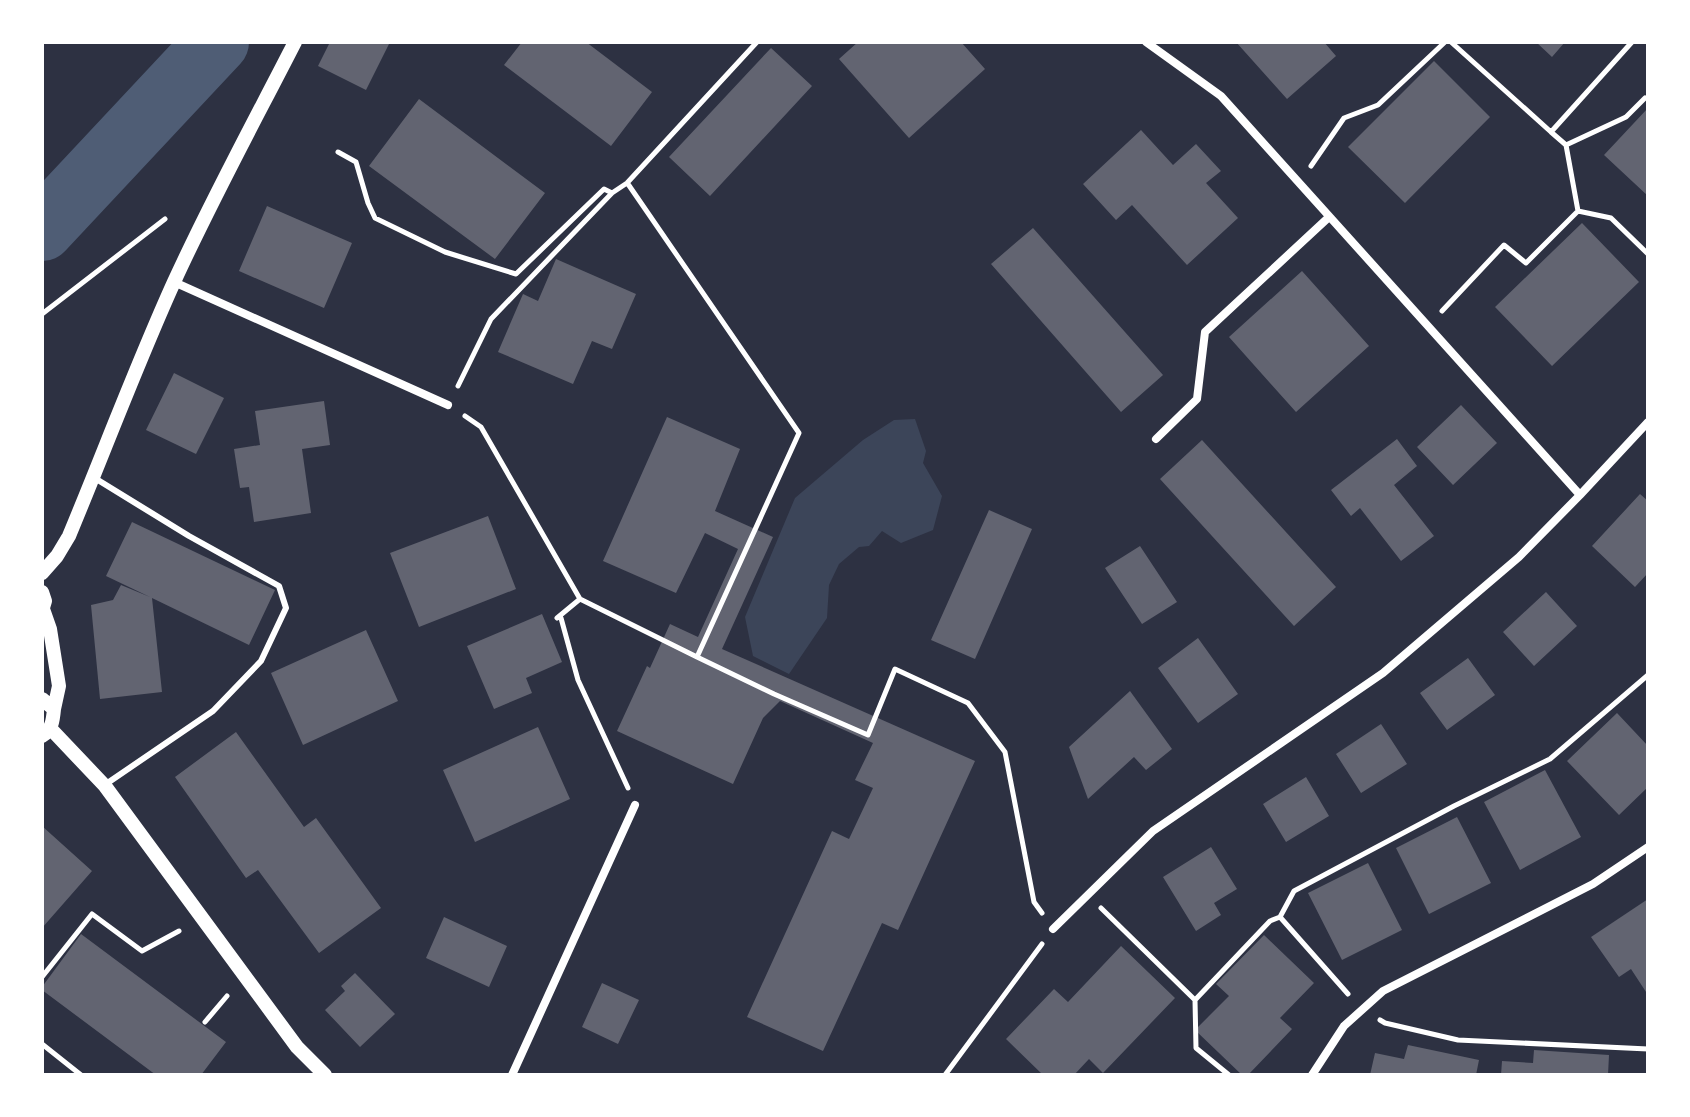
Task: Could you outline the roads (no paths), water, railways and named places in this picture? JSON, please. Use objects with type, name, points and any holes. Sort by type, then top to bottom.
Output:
[{"type":"street","points":[[42,573],[69,536],[174,282],[295,42]]},
{"type":"street","points":[[1146,42],[1221,96],[1580,495]]},
{"type":"street","points":[[1156,439],[1197,399],[1205,332],[1329,217]]},
{"type":"street","points":[[174,282],[448,405]]},
{"type":"street","points":[[1053,929],[1153,831],[1383,673],[1519,557],[1648,422]]},
{"type":"street","points":[[42,592],[45,601],[42,610],[50,629],[59,686],[48,704],[53,719],[46,732],[105,786],[297,1047],[325,1075]]},
{"type":"street","points":[[512,1075],[635,805]]},
{"type":"street","points":[[1312,1075],[1344,1026],[1383,991],[1593,884],[1648,847]]},
{"type":"lane","points":[[93,477],[279,586],[286,608],[261,661],[213,711],[105,786]]},
{"type":"waterway","points":[[42,229],[217,42]]}]
